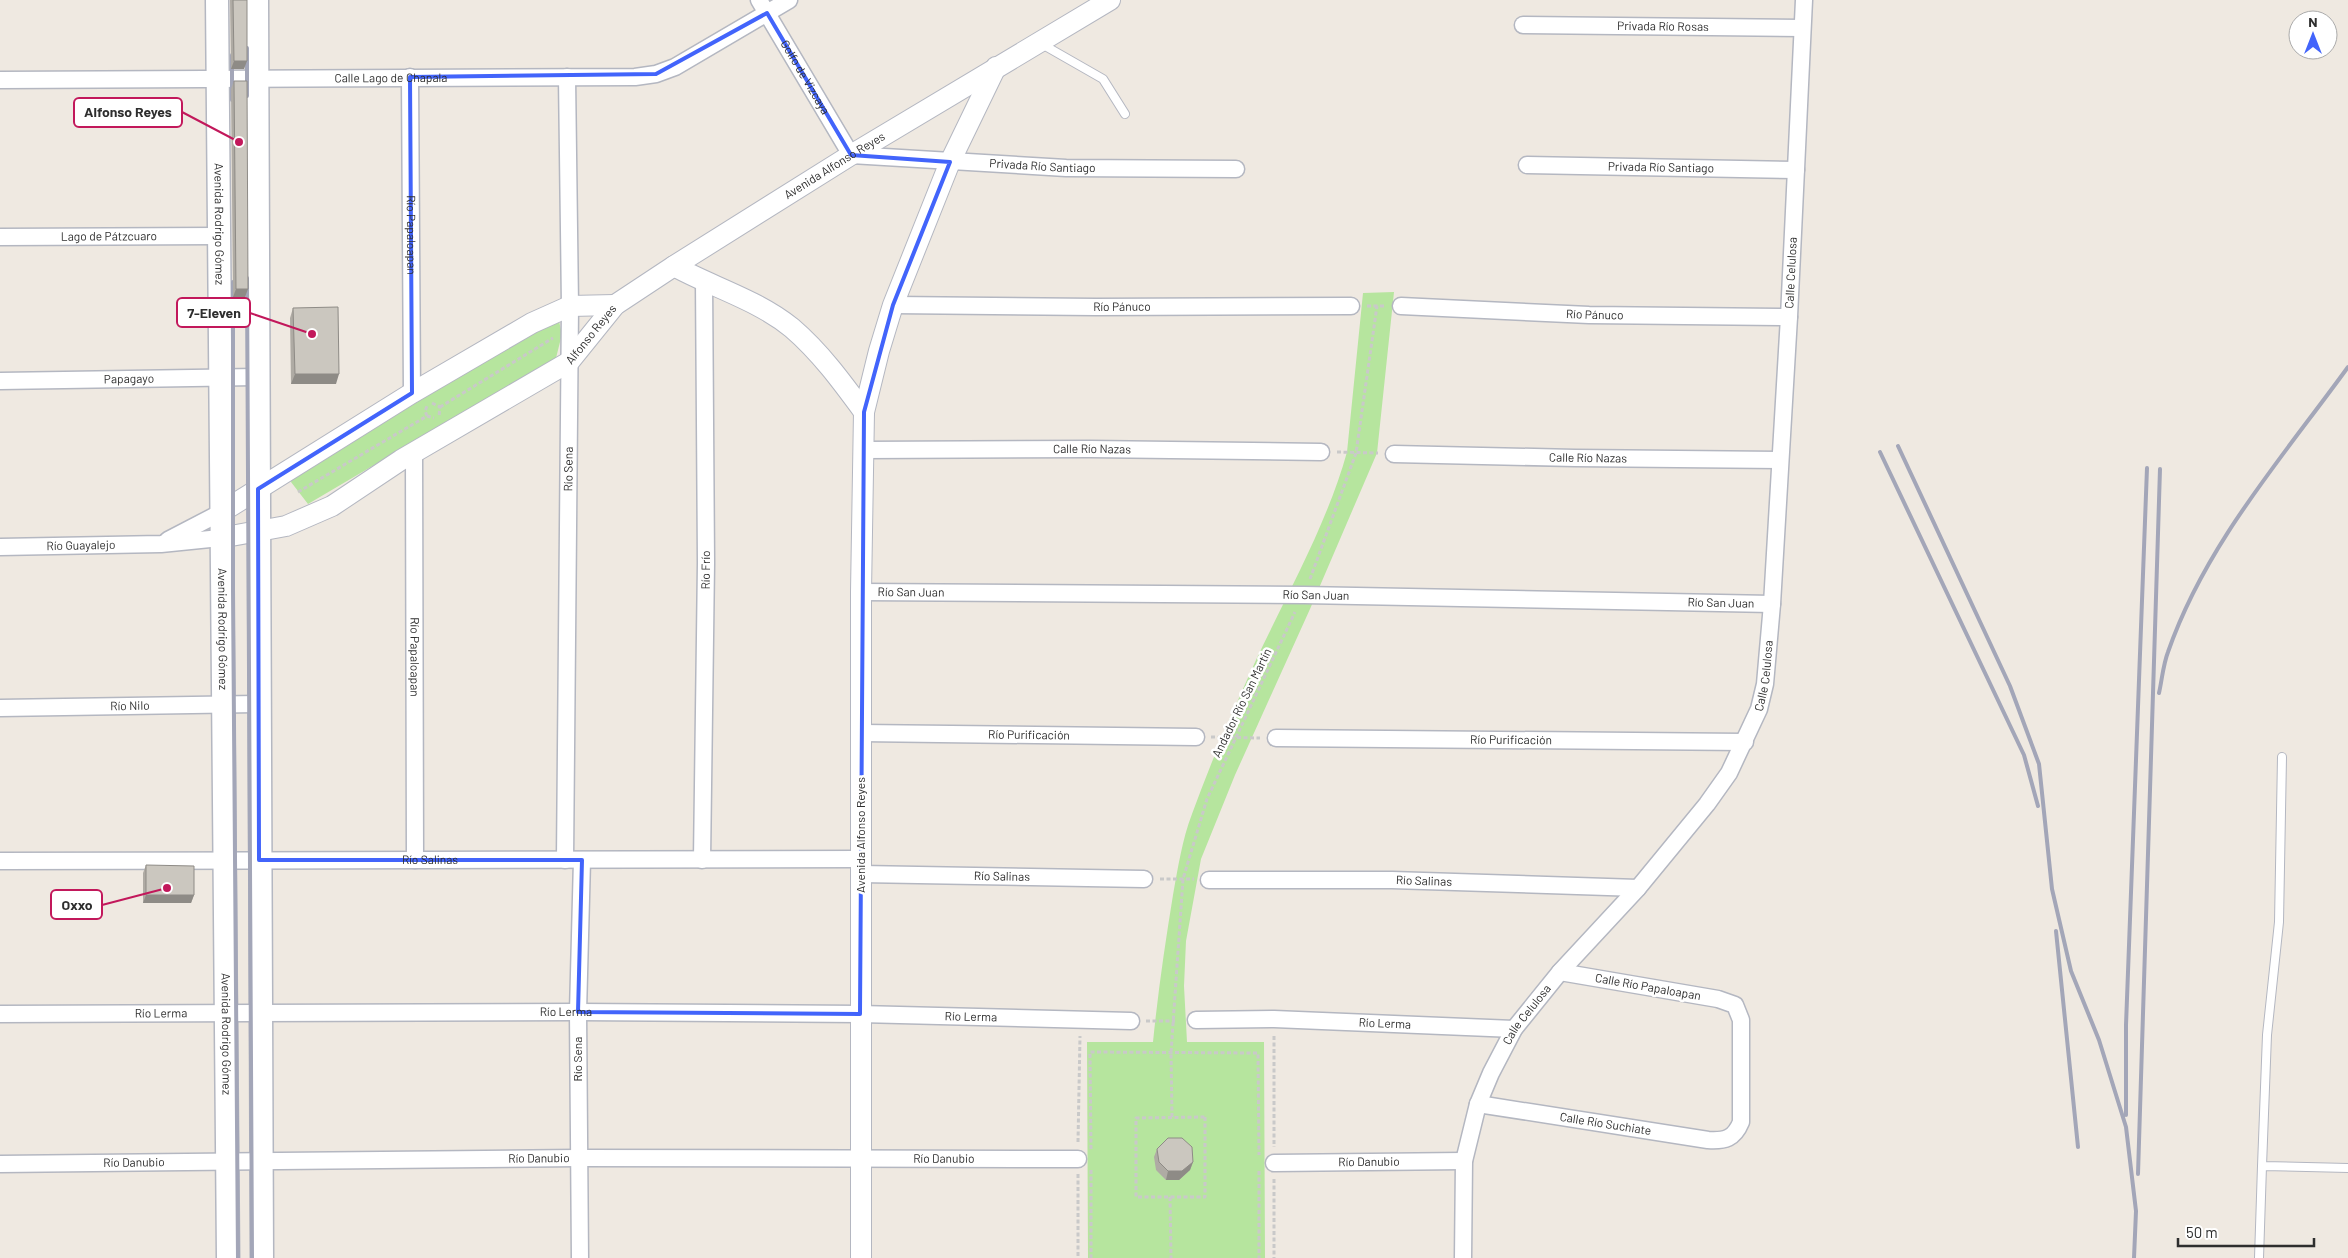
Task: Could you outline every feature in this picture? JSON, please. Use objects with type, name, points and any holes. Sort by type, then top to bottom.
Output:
[{"type":"main road","name":"Avenida Rodrigo Gómez","points":[[217,0],[220,538],[223,860],[227,1013],[228,1258]]},
{"type":"main road","points":[[257,0],[262,1258]]},
{"type":"street","name":"Calle Lago de Chapala","points":[[0,80],[635,77],[656,74],[675,67],[763,6],[789,0]]},
{"type":"street","name":"Avenida Alfonso Reyes","points":[[615,305],[851,155],[1110,0]]},
{"type":"street","name":"Calle Celulosa","points":[[1463,1258],[1464,1161],[1478,1104],[1491,1073],[1514,1029],[1560,972],[1638,888],[1707,804],[1729,773],[1746,742],[1759,709],[1765,684],[1772,604],[1789,318],[1804,0]]},
{"type":"street","name":"Golfo de Vizcaya","points":[[763,6],[851,155]]},
{"type":"street","name":"Privada Río Rosas","points":[[1523,25],[1802,28]]},
{"type":"street","name":"Avenida Alfonso Reyes","points":[[861,1258],[860,592],[864,412],[893,305],[950,162],[996,67]]},
{"type":"street","name":"Río Sena","points":[[565,860],[570,328],[567,76]]},
{"type":"street","name":"Río Papaloapan","points":[[405,397],[410,78]]},
{"type":"street","name":"Privada Río Santiago","points":[[851,155],[1066,168],[1236,169]]},
{"type":"street","name":"Privada Río Santiago","points":[[1527,165],[1796,170]]},
{"type":"street","name":"Lago de Pátzcuaro","points":[[0,237],[218,236]]},
{"type":"street","points":[[674,266],[750,303],[791,327],[835,372],[864,412]]},
{"type":"street","name":"Río Frío","points":[[702,860],[706,563],[704,281]]},
{"type":"street","name":"Alfonso Reyes","points":[[220,513],[405,397],[532,323],[570,306],[615,305]]},
{"type":"street","name":"Alfonso Reyes","points":[[220,538],[259,532],[305,519],[332,506],[407,457],[569,362],[615,305]]},
{"type":"street","name":"Río Pánuco","points":[[893,305],[1096,307],[1351,306]]},
{"type":"street","name":"Río Pánuco","points":[[1401,306],[1589,315],[1789,318]]},
{"type":"street","name":"Papagayo","points":[[0,381],[257,377]]},
{"type":"street","name":"Calle Río Nazas","points":[[863,450],[1090,449],[1321,452]]},
{"type":"street","name":"Calle Río Nazas","points":[[1394,454],[1780,460]]},
{"type":"street","name":"Río Papaloapan","points":[[407,457],[415,860]]},
{"type":"street","name":"Río Guayalejo","points":[[161,544],[220,513]]},
{"type":"street","name":"Río Guayalejo","points":[[0,546],[161,544],[220,538]]},
{"type":"street","name":"Río San Juan","points":[[860,592],[1304,595],[1772,604]]},
{"type":"street","name":"Río Nilo","points":[[0,708],[259,704]]},
{"type":"street","name":"Río Purificación","points":[[860,733],[1196,737]]},
{"type":"street","name":"Río Purificación","points":[[1276,738],[1746,742]]},
{"type":"street","name":"Río Sena","points":[[580,1258],[578,1012],[582,860]]},
{"type":"street","name":"Río Salinas","points":[[0,861],[702,860],[1144,879]]},
{"type":"street","name":"Río Salinas","points":[[1209,880],[1392,880],[1638,888]]},
{"type":"street","name":"Calle Río Papaloapan","points":[[1560,972],[1718,999],[1735,1005],[1741,1020],[1741,1122],[1732,1137]]},
{"type":"street","name":"Río Lerma","points":[[0,1014],[578,1012],[860,1014],[1131,1021]]},
{"type":"street","name":"Río Lerma","points":[[1196,1020],[1274,1019],[1514,1029]]},
{"type":"street","name":"Calle Río Suchiate","points":[[1478,1104],[1708,1140],[1721,1140],[1732,1137]]},
{"type":"street","name":"Río Danubio","points":[[0,1164],[578,1158],[1078,1159]]},
{"type":"street","name":"Río Danubio","points":[[1274,1163],[1464,1161]]},
{"type":"lane","points":[[1038,42],[1103,79],[1125,114]]},
{"type":"lane","points":[[2259,1258],[2267,1035],[2279,930],[2282,757]]},
{"type":"lane","points":[[2262,1166],[2348,1168]]},
{"type":"path","points":[[1351,306],[1401,306]]},
{"type":"path","name":"Andador Río San Martín","points":[[1172,1117],[1171,1053],[1183,879],[1207,799],[1234,737],[1304,595],[1356,453],[1377,306]]},
{"type":"path","points":[[440,407],[570,328]]},
{"type":"path","points":[[405,397],[400,432],[407,457]]},
{"type":"path","points":[[298,492],[427,416],[437,418],[441,412],[440,407],[436,403],[429,404],[425,408],[427,416]]},
{"type":"path","points":[[1321,452],[1394,454]]},
{"type":"path","points":[[1196,737],[1276,738]]},
{"type":"path","points":[[1144,879],[1209,880]]},
{"type":"path","points":[[1078,1258],[1080,1019]]},
{"type":"path","points":[[1274,1019],[1274,1258]]},
{"type":"path","points":[[1131,1021],[1174,1022],[1196,1020]]},
{"type":"path","points":[[1090,1052],[1258,1053]]},
{"type":"path","points":[[1172,1117],[1204,1117],[1205,1197],[1136,1197],[1136,1118],[1172,1117]]},
{"type":"path","points":[[1170,1197],[1171,1258]]},
{"type":"highlighted area","points":[[767,13],[851,155],[950,162],[893,305],[864,412],[860,1014],[578,1012],[582,860],[259,860],[258,489],[412,393],[410,77],[656,74]]},
{"type":"green space","points":[[1394,292],[1377,453],[1310,609],[1235,775],[1201,859],[1186,941],[1184,986],[1187,1042],[1264,1042],[1265,1258],[1088,1258],[1087,1042],[1153,1042],[1173,895],[1189,824],[1239,698],[1318,532],[1339,479],[1347,452],[1363,293]]},
{"type":"green space","points":[[558,317],[562,334],[556,358],[308,504],[291,482],[294,469]]},
{"type":"building","points":[[233,0],[247,0],[247,61],[234,61]]},
{"type":"building","points":[[234,81],[247,81],[248,289],[236,289]]},
{"type":"building","points":[[338,307],[339,374],[295,374],[293,308]]},
{"type":"building","points":[[146,865],[194,866],[194,895],[146,895]]},
{"type":"building","points":[[1168,1138],[1182,1138],[1192,1147],[1193,1162],[1182,1171],[1168,1171],[1159,1162],[1157,1149]]},
{"type":"railway","points":[[247,48],[247,96]]},
{"type":"railway","points":[[232,55],[232,100]]},
{"type":"railway","points":[[247,278],[252,1258]]},
{"type":"railway","points":[[233,282],[233,590],[238,1258]]},
{"type":"railway","points":[[2159,693],[2168,652],[2202,575],[2247,503],[2348,367]]},
{"type":"railway","points":[[1898,446],[2010,686],[2039,764],[2052,889],[2071,971],[2099,1040],[2126,1127],[2136,1211],[2134,1258]]},
{"type":"railway","points":[[1880,452],[2024,755],[2038,806]]},
{"type":"railway","points":[[2126,1115],[2126,1025],[2147,468]]},
{"type":"railway","points":[[2138,1174],[2160,469]]},
{"type":"railway","points":[[2056,931],[2078,1147]]},
{"type":"place","name":"Alfonso Reyes","points":[[239,142]]},
{"type":"place","name":"7-Eleven","points":[[312,334]]},
{"type":"place","name":"Oxxo","points":[[167,888]]}]
